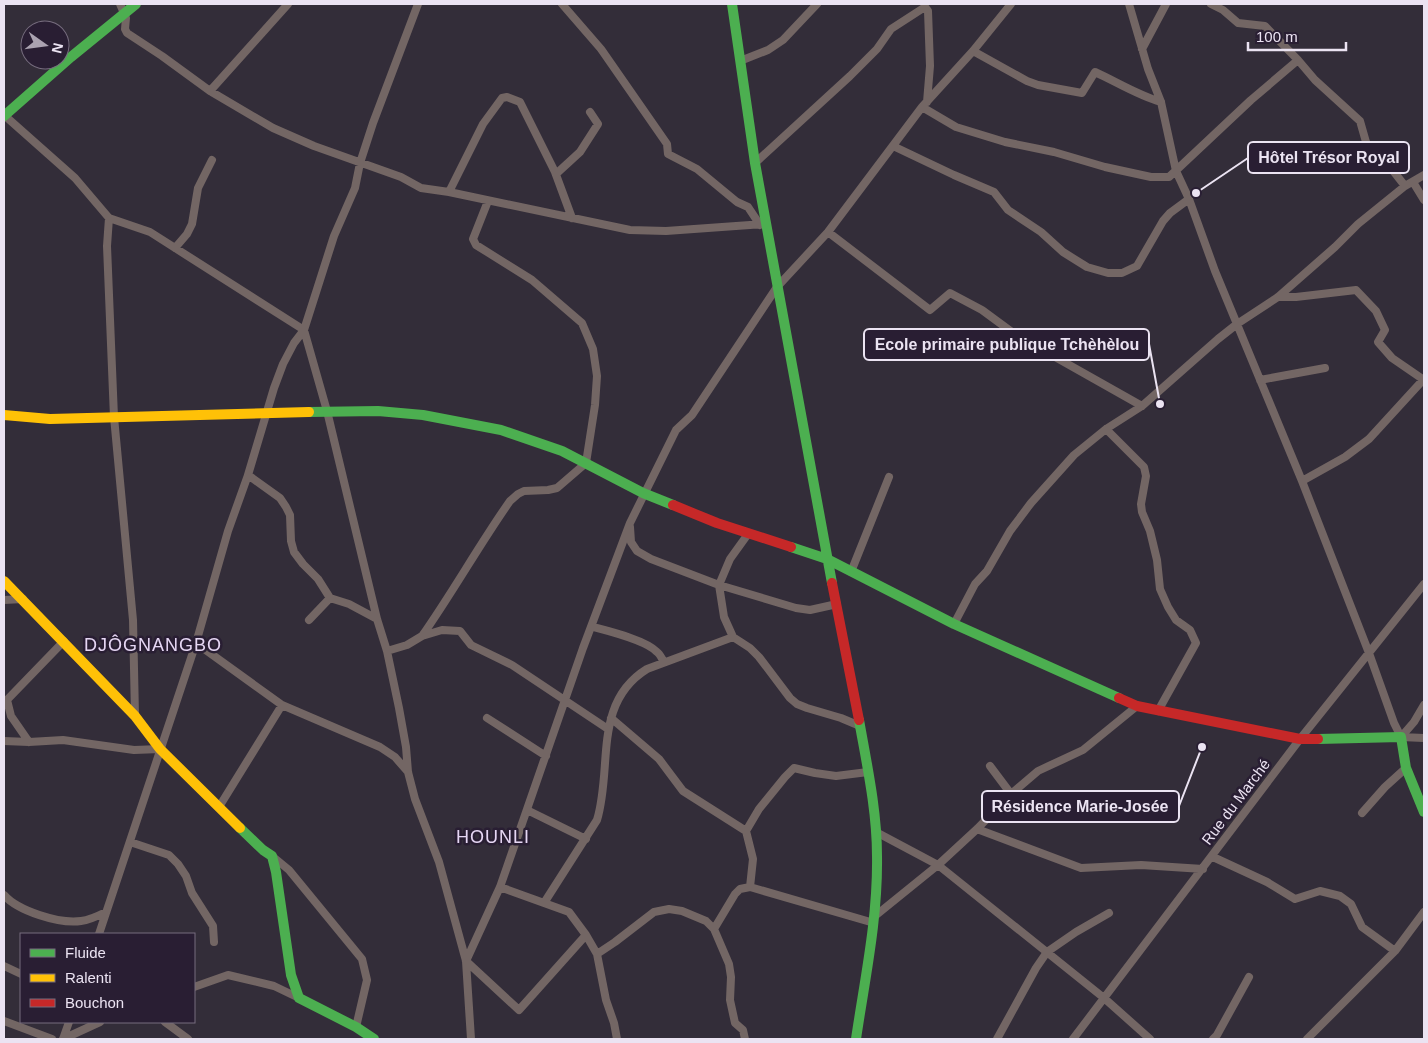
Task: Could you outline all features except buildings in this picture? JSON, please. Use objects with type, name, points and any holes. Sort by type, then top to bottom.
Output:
[{"type":"street","points":[[136,4],[122,9],[71,57],[4,115],[75,178],[109,218],[150,232],[304,330],[327,411],[377,619],[387,651],[401,718],[408,772],[415,800],[439,862],[466,961],[471,1039]]},
{"type":"street","points":[[210,91],[288,4]]},
{"type":"street","points":[[98,933],[196,643],[228,530],[248,475],[283,364],[304,330],[334,236],[355,188],[360,163],[376,115],[418,4]]},
{"type":"street","points":[[562,4],[601,49],[667,144],[668,154],[697,169],[737,202],[748,207],[763,224]]},
{"type":"street","points":[[732,4],[763,224],[777,287],[860,726],[876,832],[877,869],[874,919],[856,1039]]},
{"type":"street","points":[[740,61],[768,50],[783,40],[817,4]]},
{"type":"street","points":[[466,961],[500,887],[583,648],[593,627],[630,523],[643,493],[676,430],[692,416],[777,287],[828,232],[924,104],[973,51],[1011,4]]},
{"type":"street","points":[[1129,4],[1148,69],[1161,102],[1176,171],[1189,199],[1215,271],[1302,481],[1369,653],[1401,737],[1406,768],[1424,812]]},
{"type":"street","points":[[1142,49],[1166,4]]},
{"type":"street","points":[[1211,4],[1223,10],[1238,23],[1265,26],[1315,80],[1360,121],[1366,142],[1372,153],[1387,164],[1405,186]]},
{"type":"street","points":[[755,163],[795,124],[850,76],[877,49],[892,29],[925,8],[928,11],[930,66],[924,104]]},
{"type":"street","points":[[122,9],[126,18],[125,29],[130,37],[162,56],[210,91],[273,128],[314,146],[402,177],[421,188],[449,192],[630,230],[666,231],[763,224]]},
{"type":"street","points":[[973,51],[1038,85],[1082,93],[1095,72],[1144,97],[1161,102]]},
{"type":"street","points":[[924,104],[956,127],[1004,142],[1054,152],[1106,167],[1151,177],[1169,177],[1246,105],[1298,60]]},
{"type":"street","points":[[449,192],[483,124],[502,98],[507,97],[520,102],[556,174],[572,218]]},
{"type":"street","points":[[556,174],[580,152],[598,124],[590,112]]},
{"type":"street","points":[[893,146],[994,192],[1008,210],[1041,232],[1063,252],[1087,267],[1108,273],[1122,273],[1138,266],[1170,213],[1189,199]]},
{"type":"street","points":[[175,248],[187,234],[192,224],[198,188],[212,160]]},
{"type":"street","points":[[954,624],[975,584],[986,571],[1010,531],[1031,503],[1074,455],[1106,429],[1142,406],[1237,324],[1278,298],[1358,224],[1405,186],[1424,175]]},
{"type":"street","points":[[1413,182],[1424,200]]},
{"type":"street","points":[[422,636],[510,501],[524,491],[557,488],[586,463],[596,405],[596,376],[593,349],[582,323],[532,280],[476,245],[472,239],[488,201]]},
{"type":"street","points":[[109,218],[106,246],[114,417],[133,620],[135,716]]},
{"type":"street","points":[[828,232],[930,310],[950,293],[982,310],[1016,335],[1142,406]]},
{"type":"street","points":[[1278,298],[1356,290],[1376,310],[1385,330],[1378,342],[1399,363],[1424,380],[1369,439],[1345,457],[1302,481]]},
{"type":"street","points":[[1260,380],[1325,368]]},
{"type":"street","points":[[4,415],[50,419],[268,412],[378,411],[422,415],[501,430],[562,451],[643,493],[748,534],[827,559],[954,624],[1138,706],[1300,738],[1401,737],[1423,740]]},
{"type":"street","points":[[1106,429],[1144,467],[1146,476],[1141,504],[1142,512],[1150,531],[1160,589],[1176,620],[1190,630],[1196,643],[1158,710]]},
{"type":"street","points":[[248,475],[280,498],[290,514],[291,541],[294,552],[303,564],[318,578],[330,598],[349,604],[377,619]]},
{"type":"street","points":[[851,572],[889,477]]},
{"type":"street","points":[[630,523],[631,542],[637,551],[651,559],[719,585],[796,608],[810,610],[837,604]]},
{"type":"street","points":[[748,534],[730,559],[719,585],[724,617],[733,638],[750,648],[759,657],[790,698],[797,704],[860,726]]},
{"type":"street","points":[[4,581],[135,716],[160,749],[219,807],[289,870],[362,959],[366,980],[356,1027]]},
{"type":"street","name":"Rue du Marché","points":[[1073,1039],[1300,738],[1424,584]]},
{"type":"street","points":[[309,620],[330,598]]},
{"type":"street","points":[[4,600],[23,599]]},
{"type":"street","points":[[593,627],[622,635],[647,645],[658,652],[664,662]]},
{"type":"street","points":[[387,651],[407,645],[422,636],[442,630],[460,631],[471,645],[512,665],[608,728]]},
{"type":"street","points":[[544,904],[597,820],[601,807],[608,728],[617,701],[629,683],[647,669],[733,638]]},
{"type":"street","points":[[29,742],[11,716],[6,701],[64,641]]},
{"type":"street","points":[[196,643],[282,705],[380,747],[395,757],[408,772]]},
{"type":"street","points":[[219,807],[282,705]]},
{"type":"street","points":[[1401,737],[1414,722],[1424,705]]},
{"type":"street","points":[[874,919],[938,865],[1011,794],[1038,771],[1083,750],[1138,706]]},
{"type":"street","points":[[486,718],[546,756]]},
{"type":"street","points":[[611,718],[660,760],[683,791],[746,831],[753,858],[750,887]]},
{"type":"street","points":[[4,741],[64,740],[134,750],[160,749]]},
{"type":"street","points":[[990,766],[1011,794]]},
{"type":"street","points":[[746,831],[759,809],[785,776],[794,768],[801,768],[815,774],[836,776],[868,772]]},
{"type":"street","points":[[1362,813],[1385,787],[1406,768]]},
{"type":"street","points":[[527,810],[586,839]]},
{"type":"street","points":[[977,829],[1081,868],[1141,865],[1203,869]]},
{"type":"street","points":[[876,832],[938,865],[1104,998],[1150,1039]]},
{"type":"street","points":[[130,842],[169,855],[178,864],[186,876],[192,894],[213,926],[214,942]]},
{"type":"street","points":[[272,856],[291,975],[299,998]]},
{"type":"street","points":[[1212,856],[1267,882],[1295,898],[1320,891],[1340,896],[1351,904],[1362,927],[1395,951]]},
{"type":"street","points":[[500,887],[569,912],[597,954],[606,1000],[617,1039]]},
{"type":"street","points":[[714,929],[735,894],[740,889],[750,887],[874,919]]},
{"type":"street","points":[[4,894],[12,903],[22,908],[70,922],[94,918],[106,912]]},
{"type":"street","points":[[597,954],[654,912],[661,910],[682,911],[706,921],[714,929],[727,957],[731,971],[730,1000],[735,1023],[743,1030],[745,1039]]},
{"type":"street","points":[[1307,1039],[1395,951],[1424,912]]},
{"type":"street","points":[[997,1039],[1036,968],[1047,952],[1109,913]]},
{"type":"street","points":[[466,961],[519,1010],[586,935]]},
{"type":"street","points":[[4,966],[20,974]]},
{"type":"street","points":[[195,987],[228,975],[274,986],[356,1027],[374,1039]]},
{"type":"street","points":[[1213,1039],[1250,978]]},
{"type":"street","points":[[4,1021],[52,1039]]},
{"type":"street","points":[[63,1039],[69,1023]]},
{"type":"street","points":[[63,1039],[98,1023]]},
{"type":"street","points":[[166,1023],[188,1039]]},
{"type":"traffic: fast","points":[[4,116],[71,57],[136,4]]},
{"type":"traffic: fast","points":[[732,4],[755,163],[832,583]]},
{"type":"traffic: fast","points":[[309,412],[378,411],[423,415],[501,430],[562,451],[643,493],[673,505]]},
{"type":"traffic: fast","points":[[791,547],[827,559],[954,624],[1119,698]]},
{"type":"traffic: fast","points":[[856,1039],[867,971],[877,879],[877,839],[859,720]]},
{"type":"traffic: fast","points":[[1318,739],[1401,737],[1406,768],[1424,812]]},
{"type":"traffic: fast","points":[[240,828],[272,856],[291,975],[299,998],[356,1027],[374,1039]]},
{"type":"traffic: slow","points":[[4,415],[50,419],[309,412]]},
{"type":"traffic: slow","points":[[4,581],[135,716],[160,749],[240,828]]},
{"type":"traffic: jam","points":[[673,505],[717,523],[791,547]]},
{"type":"traffic: jam","points":[[832,583],[859,720]]},
{"type":"traffic: jam","points":[[1119,698],[1137,706],[1300,739],[1318,739]]},
{"type":"place","name":"Hôtel Trésor Royal","points":[[1196,193]]},
{"type":"place","name":"Ecole primaire publique Tchèhèlou","points":[[1160,404]]},
{"type":"place","name":"Résidence Marie-Josée","points":[[1202,747]]},
{"type":"district","name":"DJÔGNANGBO","points":[[153,645]]},
{"type":"district","name":"HOUNLI","points":[[493,837]]}]
